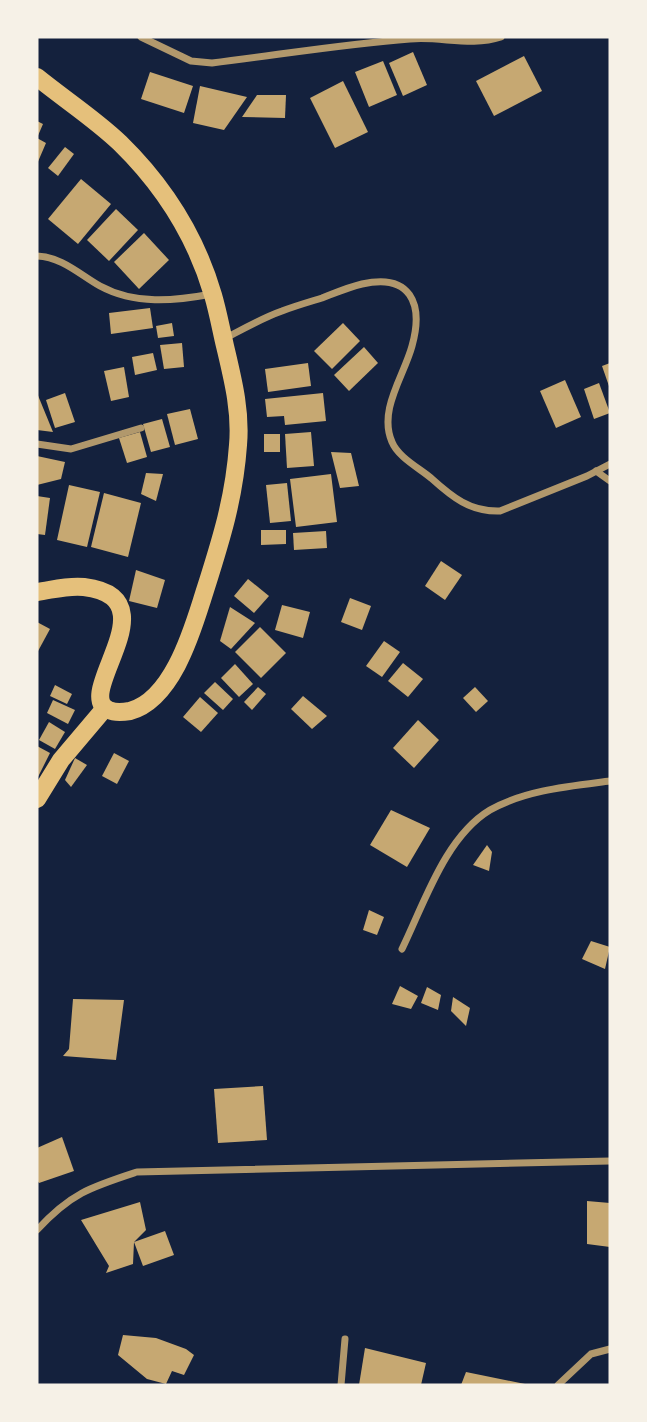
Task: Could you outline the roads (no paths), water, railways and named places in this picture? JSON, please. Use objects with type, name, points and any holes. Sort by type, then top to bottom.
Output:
[{"type":"main road","points":[[37,77],[118,142],[170,202],[197,251],[213,294],[238,401],[238,443],[230,509],[182,658],[150,701],[126,712],[112,712],[105,708],[100,693],[102,681],[122,631],[123,618],[119,607],[110,597],[98,590],[83,587],[37,592]]},
{"type":"main road","points":[[37,800],[61,760],[105,708]]},
{"type":"street","points":[[141,37],[191,61],[212,64],[413,38],[471,42],[501,37]]},
{"type":"street","points":[[37,256],[62,262],[118,295],[162,302],[213,294]]},
{"type":"street","points":[[223,339],[279,312],[360,284],[397,282],[408,290],[415,302],[417,324],[412,346],[390,403],[388,422],[392,443],[406,458],[457,500],[485,511],[500,511],[610,464]]},
{"type":"street","points":[[37,444],[71,449],[141,428]]},
{"type":"street","points":[[596,471],[610,481]]},
{"type":"street","points":[[402,949],[446,856],[470,827],[489,811],[514,799],[610,781]]},
{"type":"street","points":[[37,1230],[57,1208],[88,1188],[137,1172],[610,1161]]},
{"type":"street","points":[[341,1385],[345,1339]]},
{"type":"street","points":[[558,1385],[591,1354],[610,1349]]}]
